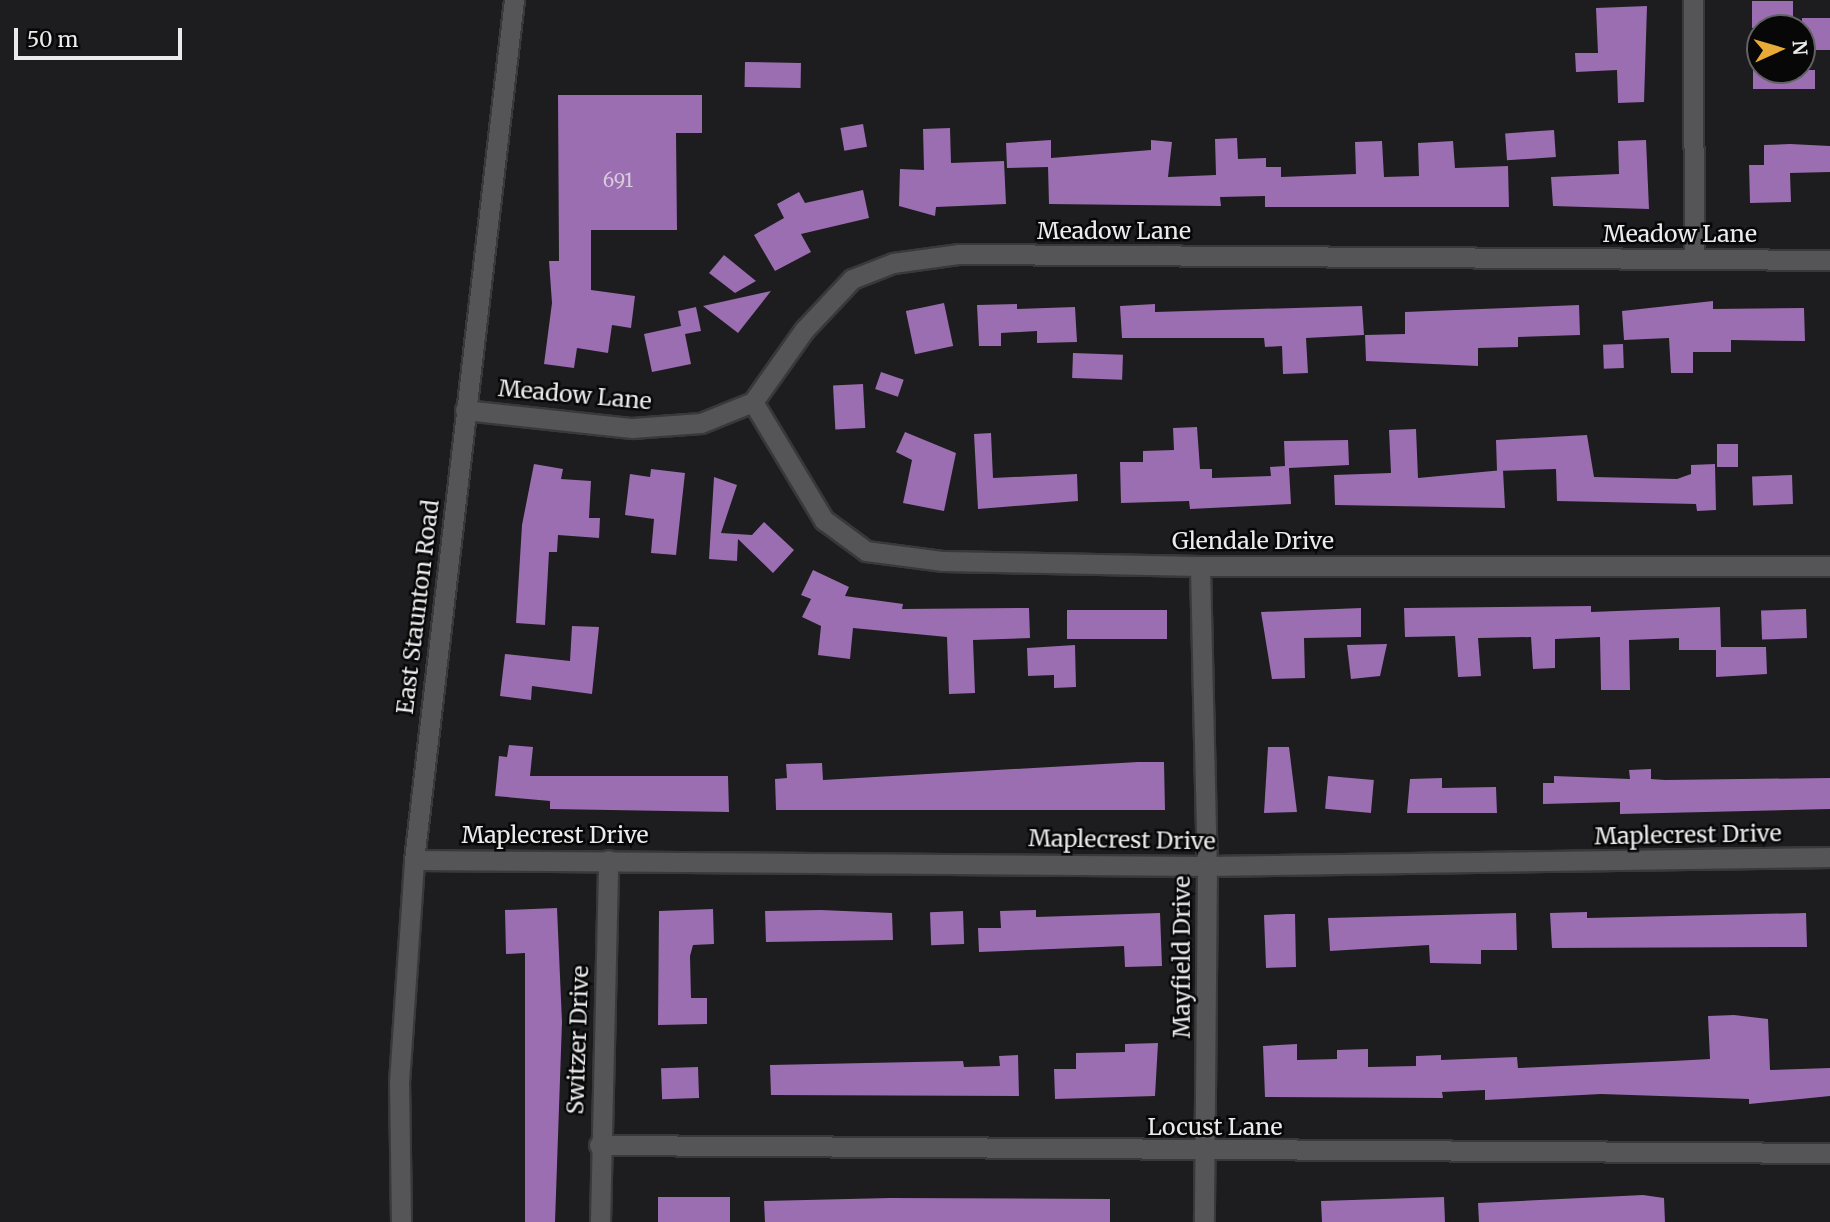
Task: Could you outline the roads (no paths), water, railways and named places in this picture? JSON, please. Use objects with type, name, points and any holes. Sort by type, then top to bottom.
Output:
[{"type":"street","name":"East Staunton Road","points":[[401,1222],[399,1082],[414,860],[514,0]]},
{"type":"street","points":[[1693,0],[1694,259]]},
{"type":"street","name":"Meadow Lane","points":[[466,410],[632,428],[701,423],[753,402],[825,304],[852,279],[893,263],[959,254],[1830,260]]},
{"type":"street","name":"Glendale Drive","points":[[753,402],[824,520],[866,551],[943,561],[1200,566],[1830,566]]},
{"type":"street","name":"Mayfield Drive","points":[[1200,566],[1208,866],[1205,1222]]},
{"type":"street","name":"Maplecrest Drive","points":[[414,860],[1208,866],[1830,857]]},
{"type":"street","name":"Switzer Drive","points":[[600,1222],[599,1144],[608,860]]},
{"type":"street","name":"Locust Lane","points":[[599,1144],[1205,1152],[1830,1153]]}]
